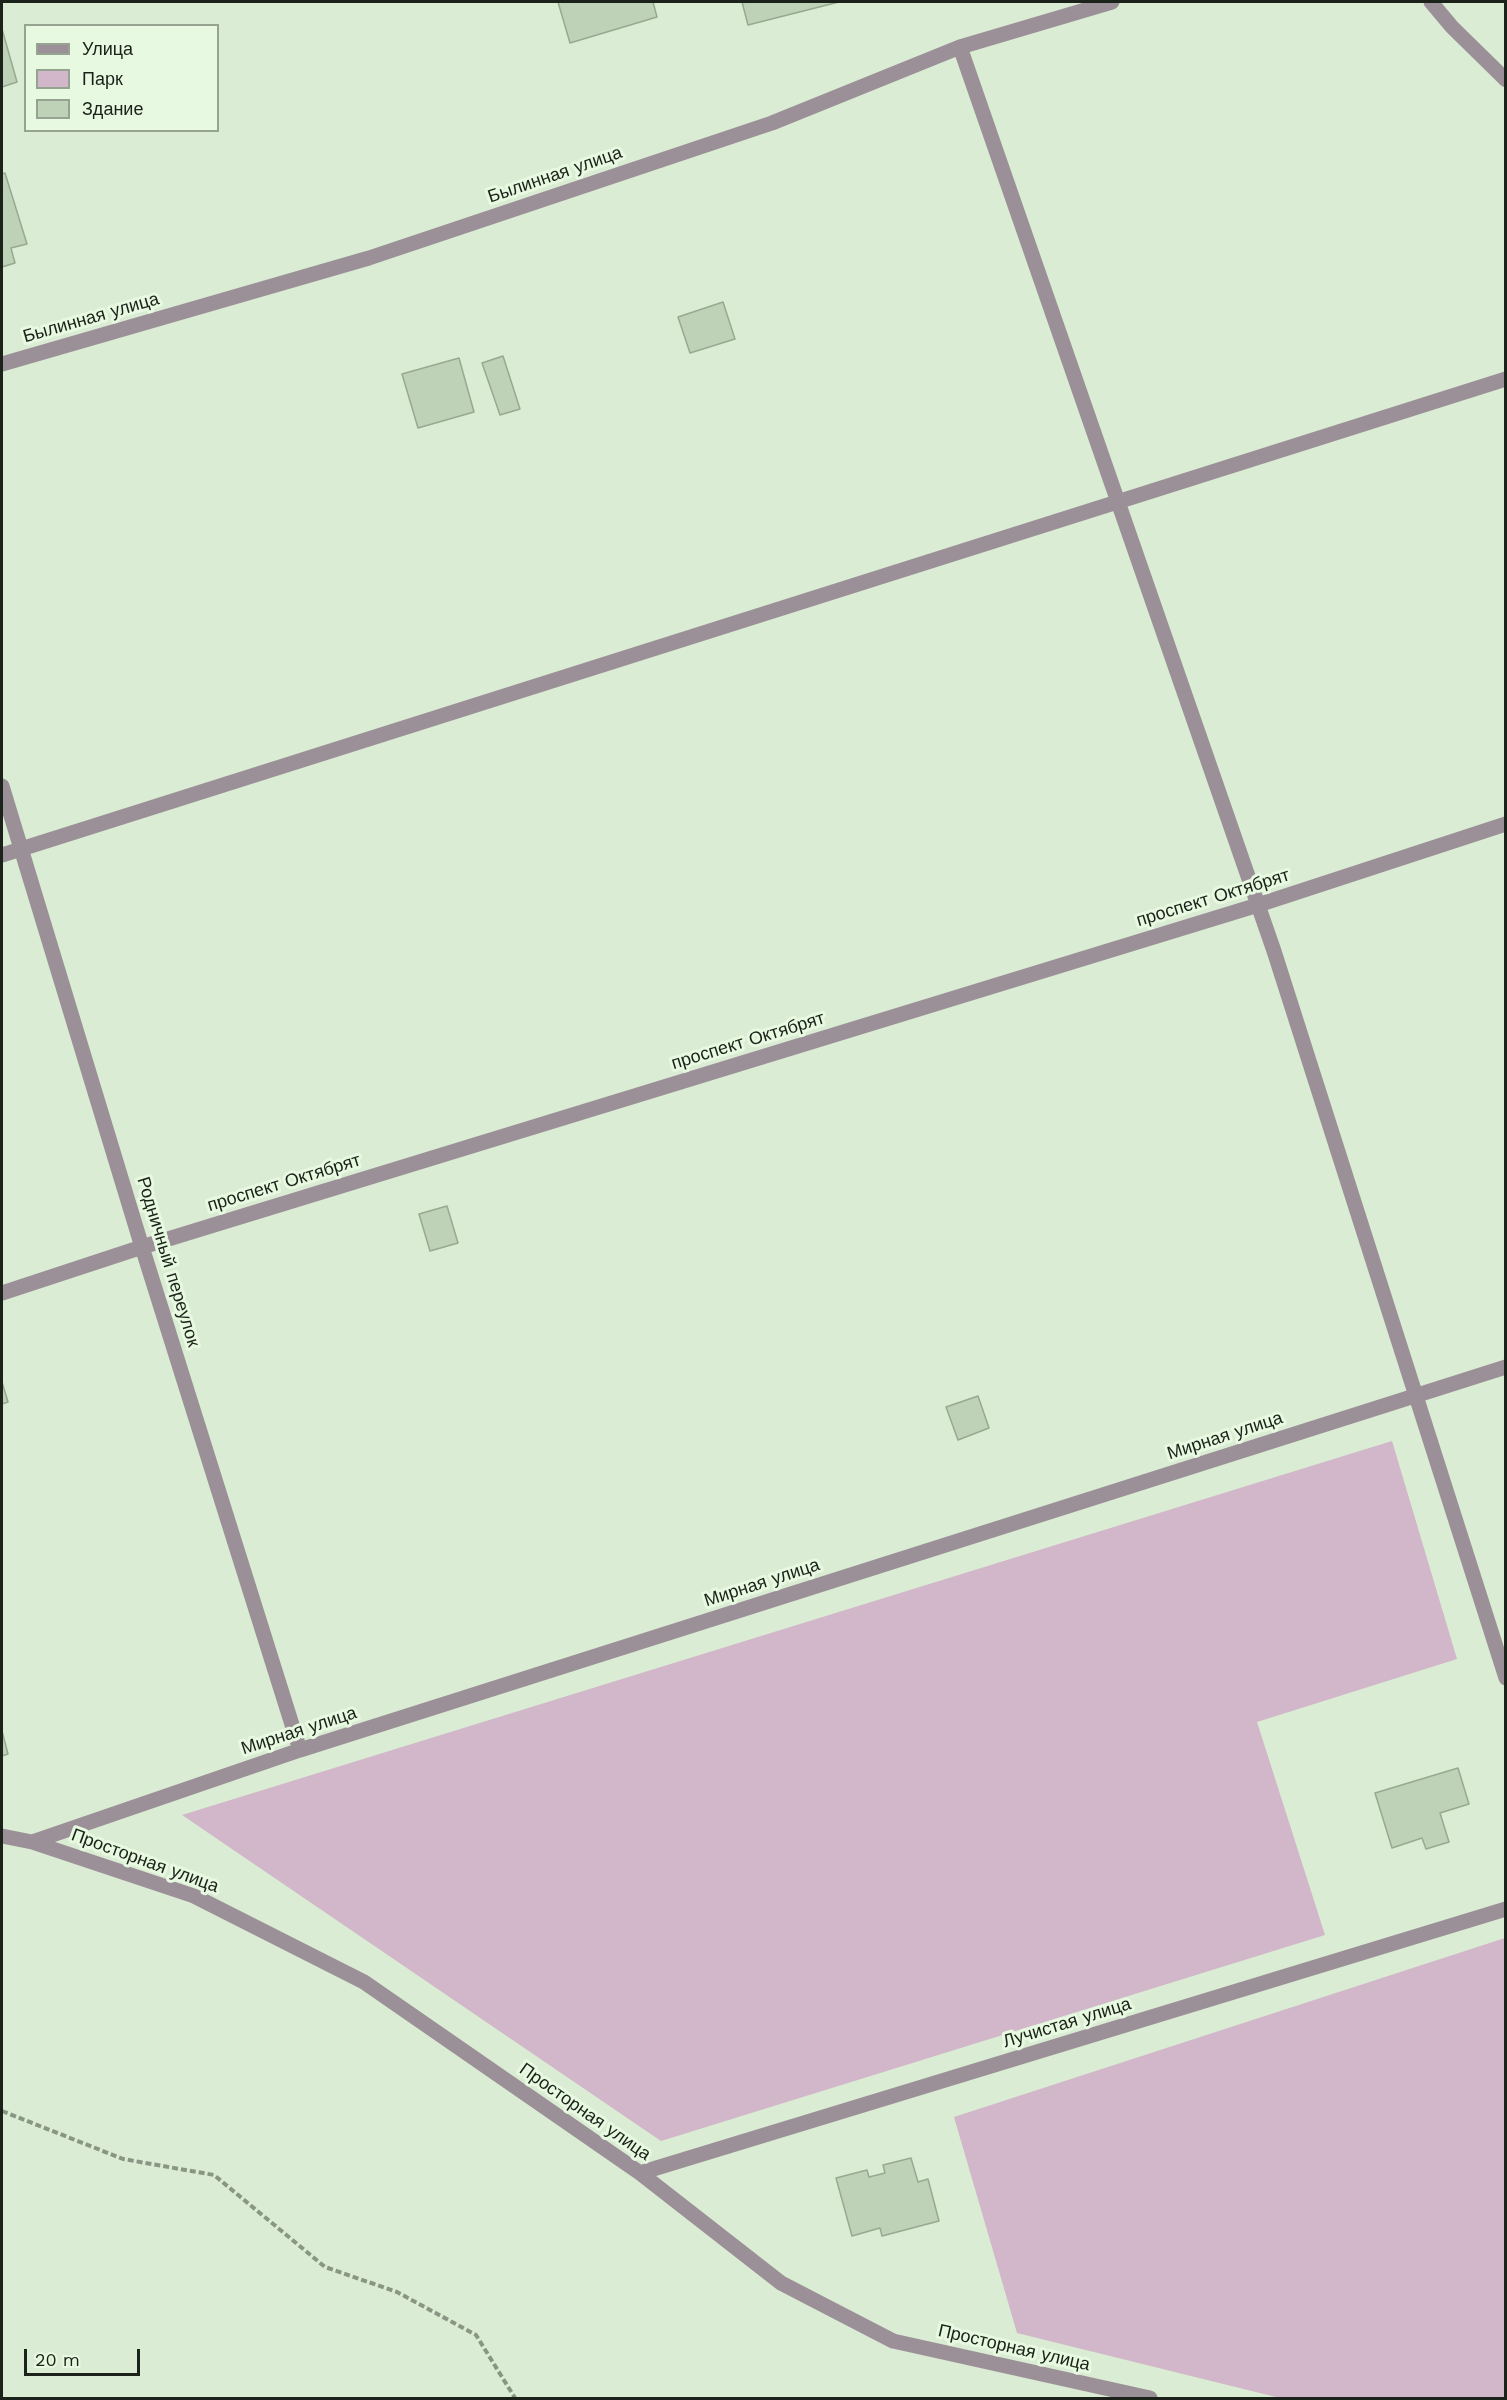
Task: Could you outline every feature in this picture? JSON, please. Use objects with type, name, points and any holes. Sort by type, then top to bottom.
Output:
[{"type":"street","name":"Былинная улица","points":[[2,364],[369,258],[772,123],[960,47],[1112,2]]},
{"type":"street","points":[[1431,2],[1452,27],[1506,80]]},
{"type":"street","points":[[960,47],[1258,905],[1506,1678]]},
{"type":"street","points":[[2,855],[1506,379]]},
{"type":"street","name":"Родничный переулок","points":[[2,786],[142,1247],[300,1750]]},
{"type":"street","name":"проспект Октябрят","points":[[2,1293],[142,1247],[1258,905],[1506,824]]},
{"type":"street","name":"Мирная улица","points":[[32,1842],[300,1750],[1506,1367]]},
{"type":"street","name":"Просторная улица","points":[[2,1836],[32,1842],[194,1896],[364,1982],[640,2173],[780,2283],[892,2341],[1150,2398]]},
{"type":"street","name":"Лучистая улица","points":[[640,2173],[1506,1909]]},
{"type":"path","points":[[2,2112],[123,2159],[214,2175],[325,2267],[397,2292],[476,2336],[515,2398]]},
{"type":"green space","points":[[1392,1441],[1457,1659],[1257,1722],[1325,1935],[661,2141],[182,1815]]},
{"type":"green space","points":[[1505,1938],[1505,2398],[1280,2398],[1017,2333],[954,2117]]},
{"type":"building","points":[[558,2],[653,2],[657,17],[570,43]]},
{"type":"building","points":[[742,2],[839,2],[748,25]]},
{"type":"building","points":[[2,29],[17,82],[2,87]]},
{"type":"building","points":[[5,173],[27,244],[11,248],[15,263],[2,267],[2,174]]},
{"type":"building","points":[[723,302],[735,339],[690,353],[678,317]]},
{"type":"building","points":[[503,356],[520,409],[500,415],[482,363]]},
{"type":"building","points":[[459,358],[474,412],[418,428],[402,374]]},
{"type":"building","points":[[447,1206],[458,1243],[430,1251],[419,1214]]},
{"type":"building","points":[[2,1382],[8,1402],[2,1404]]},
{"type":"building","points":[[978,1396],[989,1428],[958,1440],[946,1407]]},
{"type":"building","points":[[2,1731],[8,1754],[2,1756]]},
{"type":"building","points":[[1458,1768],[1469,1804],[1440,1813],[1449,1842],[1426,1849],[1422,1838],[1392,1848],[1375,1793]]},
{"type":"building","points":[[911,2158],[918,2182],[928,2179],[939,2221],[882,2236],[880,2228],[852,2236],[836,2178],[867,2170],[869,2177],[885,2173],[883,2165]]}]
